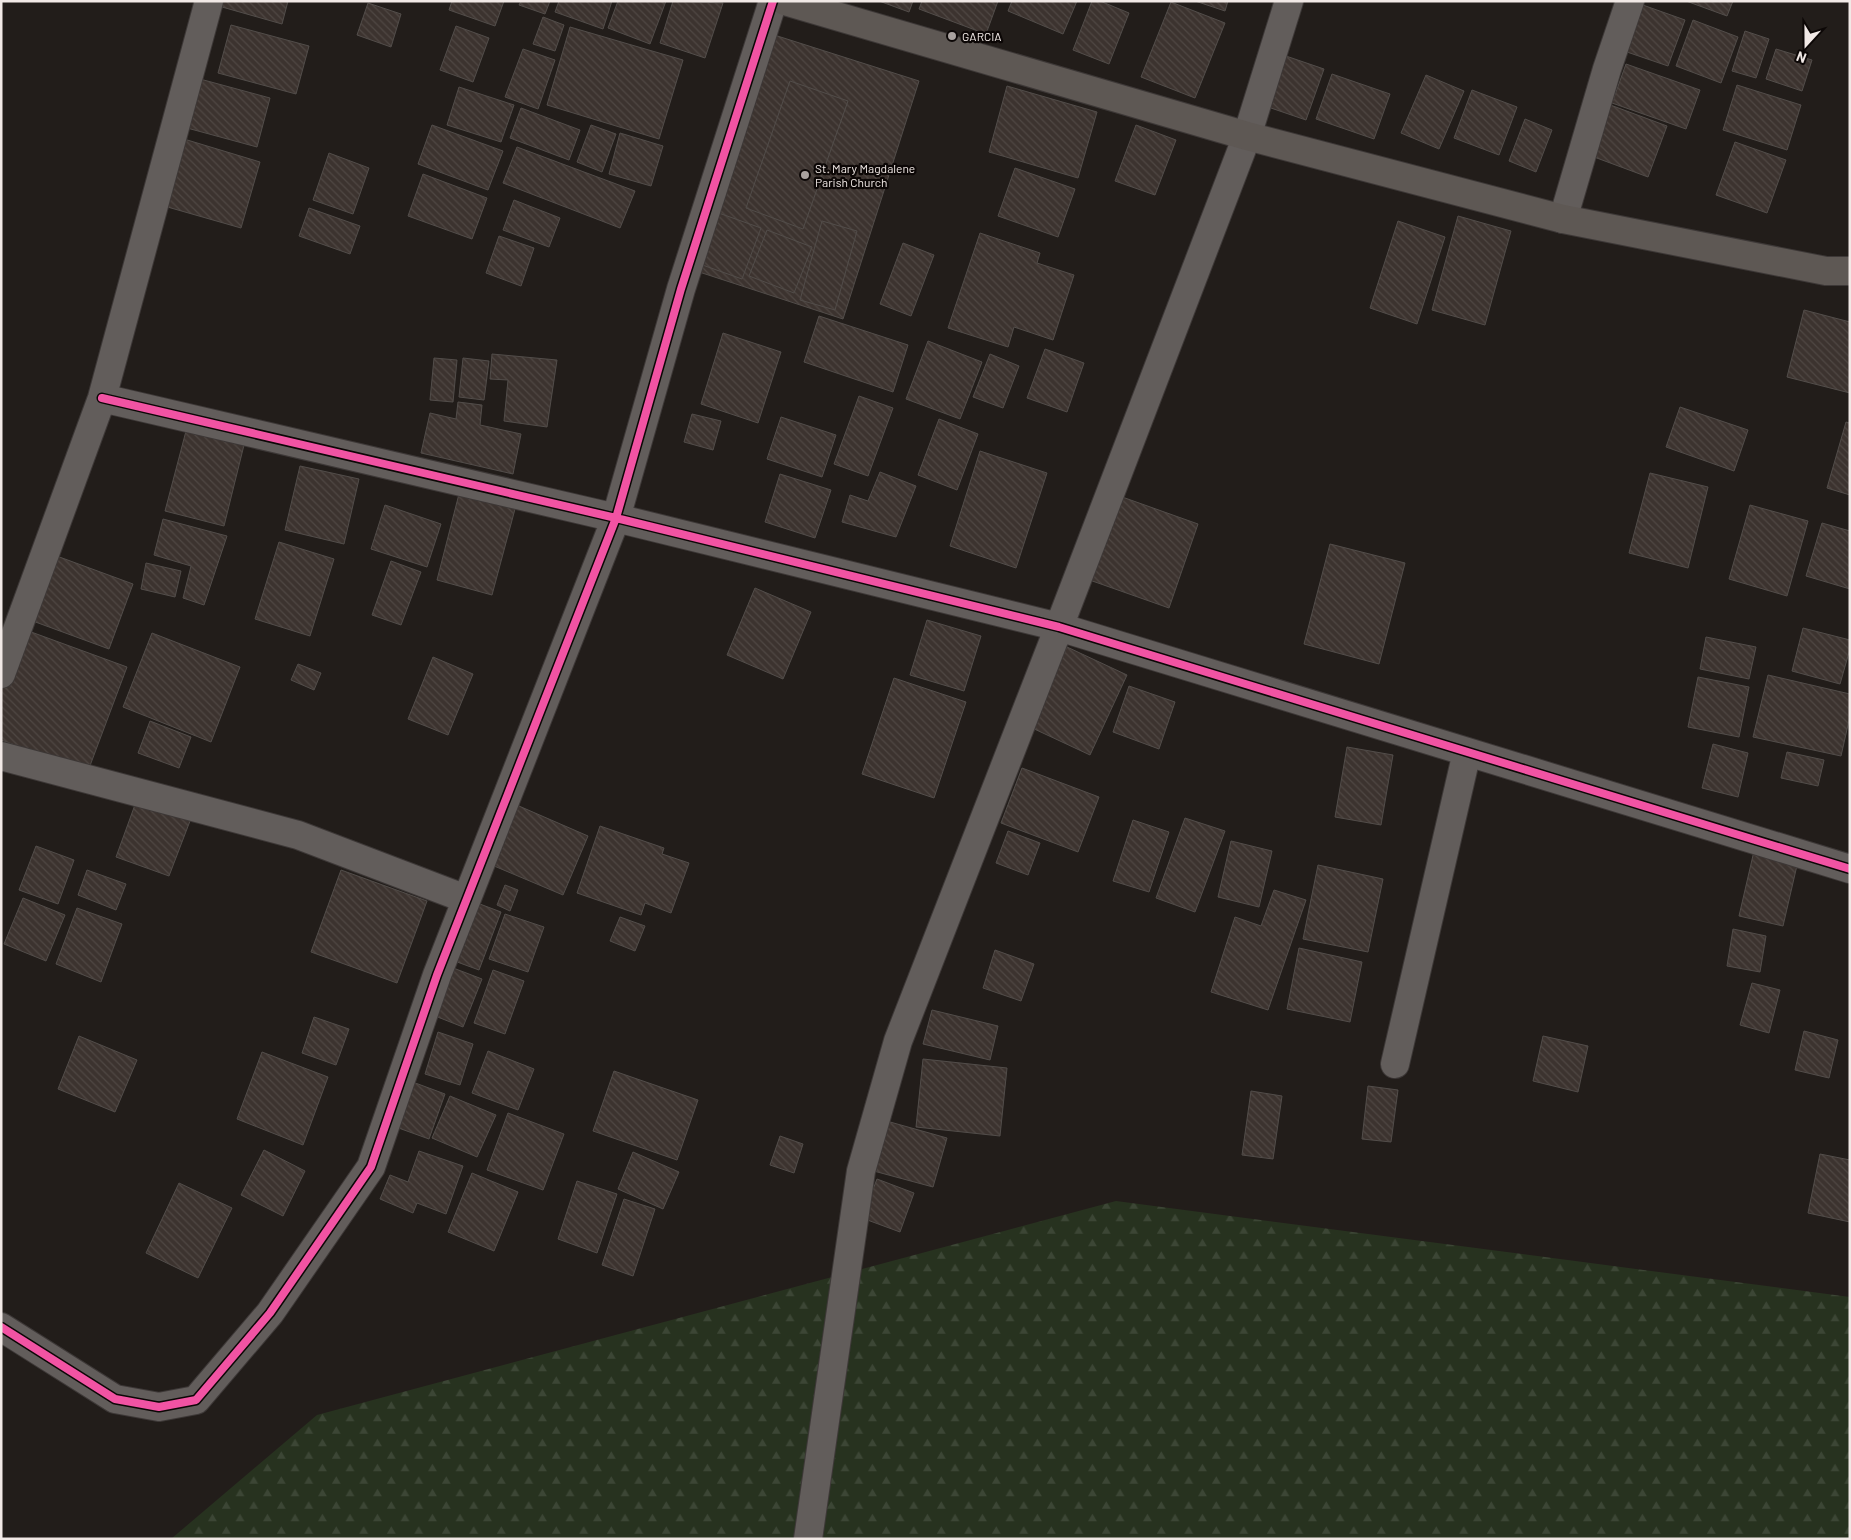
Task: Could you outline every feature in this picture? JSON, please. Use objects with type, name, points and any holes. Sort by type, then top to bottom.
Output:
[{"type":"street","points":[[1,674],[102,398],[209,1]]},
{"type":"street","points":[[1,1327],[115,1399],[159,1407],[196,1400],[270,1313],[371,1167],[436,975],[616,518],[681,289],[773,1]]},
{"type":"street","points":[[785,1],[1246,136],[1563,220],[1826,271],[1850,271]]},
{"type":"street","points":[[808,1539],[861,1171],[898,1041],[1060,627],[1246,136],[1289,1]]},
{"type":"street","points":[[1563,220],[1607,69],[1630,1]]},
{"type":"street","points":[[102,398],[616,518],[1060,627],[1850,869]]},
{"type":"street","points":[[1395,1064],[1467,752]]},
{"type":"street","points":[[1,756],[298,836],[466,899]]},
{"type":"green space","points":[[1116,1201],[1850,1297],[1850,1539],[171,1539],[317,1415]]},
{"type":"building","points":[[216,1],[288,1],[282,24],[215,5]]},
{"type":"building","points":[[452,1],[504,1],[495,26],[449,10]]},
{"type":"building","points":[[521,1],[550,1],[545,14],[519,5]]},
{"type":"building","points":[[559,1],[612,1],[603,29],[555,12]]},
{"type":"building","points":[[618,1],[666,1],[650,44],[608,28]]},
{"type":"building","points":[[673,1],[723,3],[705,58],[660,43]]},
{"type":"building","points":[[879,1],[913,1],[909,12]]},
{"type":"building","points":[[922,1],[998,1],[986,34],[919,9]]},
{"type":"building","points":[[1012,1],[1077,1],[1063,34],[1008,11]]},
{"type":"building","points":[[1092,1],[1100,1],[1129,13],[1109,64],[1073,50]]},
{"type":"building","points":[[1195,1],[1228,1],[1225,11]]},
{"type":"building","points":[[1686,1],[1733,1],[1727,16]]},
{"type":"building","points":[[1171,2],[1225,23],[1195,98],[1141,77]]},
{"type":"building","points":[[368,3],[401,14],[391,47],[357,35]]},
{"type":"building","points":[[1640,4],[1685,20],[1668,66],[1624,51]]},
{"type":"building","points":[[543,17],[564,25],[555,51],[533,44]]},
{"type":"building","points":[[1693,20],[1738,37],[1721,83],[1676,66]]},
{"type":"building","points":[[231,25],[309,46],[296,94],[218,73]]},
{"type":"building","points":[[456,26],[489,38],[473,82],[440,70]]},
{"type":"building","points":[[570,27],[683,60],[659,139],[547,105]]},
{"type":"building","points":[[1745,31],[1769,39],[1756,78],[1732,71]]},
{"type":"building","name":"St. Mary Magdalene Parish Church","points":[[768,33],[919,81],[843,319],[690,269]]},
{"type":"building","points":[[523,49],[555,60],[538,109],[505,97]]},
{"type":"building","points":[[1776,49],[1812,60],[1802,91],[1766,79]]},
{"type":"building","points":[[1283,55],[1324,69],[1306,120],[1265,106]]},
{"type":"building","points":[[1626,64],[1700,90],[1686,129],[1612,103]]},
{"type":"building","points":[[1332,74],[1390,94],[1374,139],[1316,119]]},
{"type":"building","points":[[1426,75],[1464,91],[1439,149],[1401,133]]},
{"type":"building","points":[[200,79],[270,98],[257,147],[187,128]]},
{"type":"building","points":[[790,81],[848,101],[803,229],[746,208]]},
{"type":"building","points":[[1737,85],[1801,105],[1787,150],[1723,130]]},
{"type":"building","points":[[1007,86],[1097,112],[1078,178],[989,152]]},
{"type":"building","points":[[459,87],[514,105],[501,142],[447,125]]},
{"type":"building","points":[[1472,90],[1517,107],[1499,155],[1454,138]]},
{"type":"building","points":[[1605,103],[1667,126],[1648,177],[1586,154]]},
{"type":"building","points":[[521,108],[580,130],[569,160],[510,138]]},
{"type":"building","points":[[1525,119],[1552,130],[1536,172],[1509,161]]},
{"type":"building","points":[[432,125],[503,151],[488,190],[418,164]]},
{"type":"building","points":[[591,125],[616,134],[602,172],[577,162]]},
{"type":"building","points":[[1136,125],[1176,140],[1155,195],[1115,181]]},
{"type":"building","points":[[620,133],[663,146],[651,186],[609,174]]},
{"type":"building","points":[[184,139],[260,162],[241,228],[164,206]]},
{"type":"building","points":[[1735,142],[1786,160],[1767,213],[1716,195]]},
{"type":"building","points":[[517,147],[635,191],[620,228],[503,183]]},
{"type":"building","points":[[329,153],[369,168],[353,214],[313,200]]},
{"type":"building","points":[[1015,168],[1075,189],[1058,237],[998,216]]},
{"type":"building","points":[[423,174],[487,198],[472,239],[408,216]]},
{"type":"building","points":[[514,200],[560,218],[549,247],[503,230]]},
{"type":"building","points":[[309,208],[360,226],[350,254],[299,236]]},
{"type":"building","points":[[713,211],[761,228],[742,279],[694,262]]},
{"type":"building","points":[[1458,216],[1511,231],[1485,325],[1432,310]]},
{"type":"building","points":[[822,221],[857,231],[835,310],[800,300]]},
{"type":"building","points":[[1398,221],[1445,237],[1417,324],[1370,308]]},
{"type":"building","points":[[767,230],[812,247],[794,293],[749,276]]},
{"type":"building","points":[[980,233],[1040,253],[1037,263],[1074,275],[1053,340],[1014,327],[1008,347],[948,328]]},
{"type":"building","points":[[499,236],[534,248],[521,286],[486,273]]},
{"type":"building","points":[[903,243],[934,255],[911,316],[880,304]]},
{"type":"building","points":[[1804,310],[1850,322],[1850,393],[1787,377]]},
{"type":"building","points":[[819,316],[908,345],[893,392],[804,362]]},
{"type":"building","points":[[723,333],[781,352],[758,423],[701,404]]},
{"type":"building","points":[[928,341],[982,362],[960,419],[906,399]]},
{"type":"building","points":[[1045,349],[1084,363],[1067,412],[1027,398]]},
{"type":"building","points":[[492,354],[557,360],[547,427],[504,421],[508,380],[490,379]]},
{"type":"building","points":[[990,354],[1019,366],[1003,408],[973,397]]},
{"type":"building","points":[[434,358],[457,360],[453,402],[430,400]]},
{"type":"building","points":[[463,358],[489,361],[484,400],[459,397]]},
{"type":"building","points":[[859,396],[893,408],[868,476],[834,464]]},
{"type":"building","points":[[458,402],[482,405],[480,425],[521,434],[513,474],[421,453],[430,413],[456,419]]},
{"type":"building","points":[[1680,407],[1748,430],[1734,471],[1666,447]]},
{"type":"building","points":[[692,414],[721,421],[713,450],[684,442]]},
{"type":"building","points":[[781,417],[836,435],[822,477],[767,459]]},
{"type":"building","points":[[939,419],[978,434],[957,490],[918,475]]},
{"type":"building","points":[[1846,422],[1850,423],[1850,495],[1827,488]]},
{"type":"building","points":[[186,431],[244,445],[224,526],[165,511]]},
{"type":"building","points":[[980,451],[1047,473],[1016,568],[950,546]]},
{"type":"building","points":[[300,466],[359,479],[344,544],[285,530]]},
{"type":"building","points":[[880,472],[916,486],[896,537],[842,522],[850,495],[868,501]]},
{"type":"building","points":[[1650,473],[1708,487],[1688,568],[1629,553]]},
{"type":"building","points":[[780,474],[831,490],[815,538],[765,522]]},
{"type":"building","points":[[1111,493],[1198,524],[1169,608],[1081,577]]},
{"type":"building","points":[[459,494],[515,509],[492,595],[437,580]]},
{"type":"building","points":[[385,505],[441,524],[427,567],[371,549]]},
{"type":"building","points":[[1750,505],[1808,521],[1787,596],[1729,579]]},
{"type":"building","points":[[163,519],[227,536],[204,605],[183,598],[191,566],[154,555]]},
{"type":"building","points":[[1822,523],[1850,531],[1850,589],[1806,576]]},
{"type":"building","points":[[279,542],[334,559],[310,636],[255,619]]},
{"type":"building","points":[[1330,544],[1405,563],[1379,664],[1304,644]]},
{"type":"building","points":[[54,555],[133,584],[109,649],[30,620]]},
{"type":"building","points":[[391,561],[421,572],[401,625],[372,615]]},
{"type":"building","points":[[146,563],[181,571],[175,597],[141,589]]},
{"type":"building","points":[[755,588],[811,612],[783,679],[727,655]]},
{"type":"building","points":[[927,620],[981,636],[964,691],[910,675]]},
{"type":"building","points":[[1803,628],[1850,640],[1850,649],[1840,684],[1792,671]]},
{"type":"building","points":[[23,629],[127,667],[88,771],[1,740],[1,687]]},
{"type":"building","points":[[152,633],[240,667],[211,742],[123,707]]},
{"type":"building","points":[[1706,637],[1756,647],[1749,679],[1700,669]]},
{"type":"building","points":[[1067,647],[1127,675],[1090,755],[1030,727]]},
{"type":"building","points":[[433,657],[473,674],[448,735],[408,719]]},
{"type":"building","points":[[298,664],[321,673],[314,690],[291,680]]},
{"type":"building","points":[[1768,675],[1850,694],[1850,716],[1841,756],[1753,737]]},
{"type":"building","points":[[1698,677],[1749,687],[1739,737],[1688,727]]},
{"type":"building","points":[[894,678],[966,702],[934,798],[862,774]]},
{"type":"building","points":[[1129,686],[1175,702],[1159,749],[1113,732]]},
{"type":"building","points":[[150,721],[191,737],[179,768],[138,753]]},
{"type":"building","points":[[1713,744],[1748,753],[1738,797],[1702,788]]},
{"type":"building","points":[[1347,747],[1393,755],[1381,825],[1335,817]]},
{"type":"building","points":[[1787,752],[1824,760],[1818,786],[1781,778]]},
{"type":"building","points":[[1022,768],[1099,797],[1078,852],[1001,823]]},
{"type":"building","points":[[136,802],[190,821],[169,876],[116,857]]},
{"type":"building","points":[[512,803],[588,836],[563,895],[487,863]]},
{"type":"building","points":[[1185,818],[1225,831],[1195,912],[1156,898]]},
{"type":"building","points":[[1133,820],[1169,832],[1149,892],[1113,881]]},
{"type":"building","points":[[600,826],[664,848],[662,854],[689,863],[671,913],[645,903],[641,915],[577,893]]},
{"type":"building","points":[[1008,831],[1040,843],[1028,875],[996,863]]},
{"type":"building","points":[[1231,841],[1272,851],[1259,907],[1218,897]]},
{"type":"building","points":[[36,846],[74,860],[58,904],[19,890]]},
{"type":"building","points":[[1754,851],[1798,861],[1783,926],[1739,916]]},
{"type":"building","points":[[1318,865],[1383,879],[1368,952],[1303,939]]},
{"type":"building","points":[[87,870],[126,884],[116,910],[78,895]]},
{"type":"building","points":[[341,870],[427,901],[397,983],[311,952]]},
{"type":"building","points":[[505,885],[518,890],[510,911],[497,905]]},
{"type":"building","points":[[1274,890],[1306,900],[1268,1010],[1211,992],[1235,917],[1261,926]]},
{"type":"building","points":[[23,898],[65,915],[46,961],[4,944]]},
{"type":"building","points":[[472,901],[501,912],[479,970],[449,959]]},
{"type":"building","points":[[77,908],[122,924],[101,982],[56,964]]},
{"type":"building","points":[[505,914],[544,927],[528,972],[489,959]]},
{"type":"building","points":[[620,917],[645,926],[635,951],[610,941]]},
{"type":"building","points":[[1733,929],[1766,936],[1760,972],[1727,966]]},
{"type":"building","points":[[1299,948],[1362,962],[1350,1022],[1287,1009]]},
{"type":"building","points":[[995,950],[1034,964],[1021,1001],[983,988]]},
{"type":"building","points":[[448,966],[482,979],[463,1027],[430,1014]]},
{"type":"building","points":[[493,970],[524,981],[505,1034],[474,1023]]},
{"type":"building","points":[[1752,983],[1780,990],[1769,1033],[1740,1025]]},
{"type":"building","points":[[932,1010],[998,1026],[990,1060],[923,1044]]},
{"type":"building","points":[[314,1017],[349,1029],[336,1065],[302,1053]]},
{"type":"building","points":[[1804,1031],[1838,1040],[1829,1078],[1795,1070]]},
{"type":"building","points":[[438,1032],[473,1044],[460,1085],[425,1074]]},
{"type":"building","points":[[79,1036],[137,1060],[115,1112],[58,1089]]},
{"type":"building","points":[[1543,1036],[1588,1046],[1578,1092],[1533,1081]]},
{"type":"building","points":[[488,1051],[534,1069],[518,1110],[472,1093]]},
{"type":"building","points":[[262,1052],[328,1077],[303,1145],[237,1119]]},
{"type":"building","points":[[923,1059],[1007,1068],[1000,1136],[916,1127]]},
{"type":"building","points":[[614,1071],[698,1100],[677,1160],[593,1131]]},
{"type":"building","points":[[410,1081],[445,1094],[429,1139],[393,1126]]},
{"type":"building","points":[[1368,1086],[1398,1090],[1391,1142],[1362,1139]]},
{"type":"building","points":[[1251,1091],[1282,1096],[1273,1159],[1242,1155]]},
{"type":"building","points":[[450,1096],[496,1115],[477,1157],[432,1138]]},
{"type":"building","points":[[508,1113],[564,1134],[543,1190],[487,1170]]},
{"type":"building","points":[[883,1120],[947,1138],[933,1187],[870,1170]]},
{"type":"building","points":[[780,1136],[803,1144],[794,1173],[770,1165]]},
{"type":"building","points":[[264,1150],[305,1171],[283,1216],[241,1195]]},
{"type":"building","points":[[419,1151],[463,1166],[446,1214],[417,1203],[413,1213],[380,1199],[390,1175],[408,1182]]},
{"type":"building","points":[[633,1152],[679,1172],[663,1209],[618,1189]]},
{"type":"building","points":[[1820,1154],[1850,1160],[1850,1222],[1808,1213]]},
{"type":"building","points":[[472,1173],[518,1192],[494,1251],[448,1232]]},
{"type":"building","points":[[877,1179],[914,1193],[900,1232],[862,1218]]},
{"type":"building","points":[[577,1181],[617,1194],[597,1253],[558,1239]]},
{"type":"building","points":[[179,1183],[232,1208],[198,1278],[146,1253]]},
{"type":"building","points":[[624,1199],[655,1209],[633,1276],[602,1265]]},
{"type":"cycle path","points":[[1,1327],[115,1399],[159,1407],[196,1400],[270,1313],[371,1167],[437,975],[616,518],[681,289],[773,1]]},
{"type":"cycle path","points":[[102,398],[616,518],[1059,627],[1850,869]]},
{"type":"place","name":"GARCIA","points":[[952,36]]},
{"type":"place","name":"St. Mary Magdalene Parish Church","points":[[805,175]]}]
